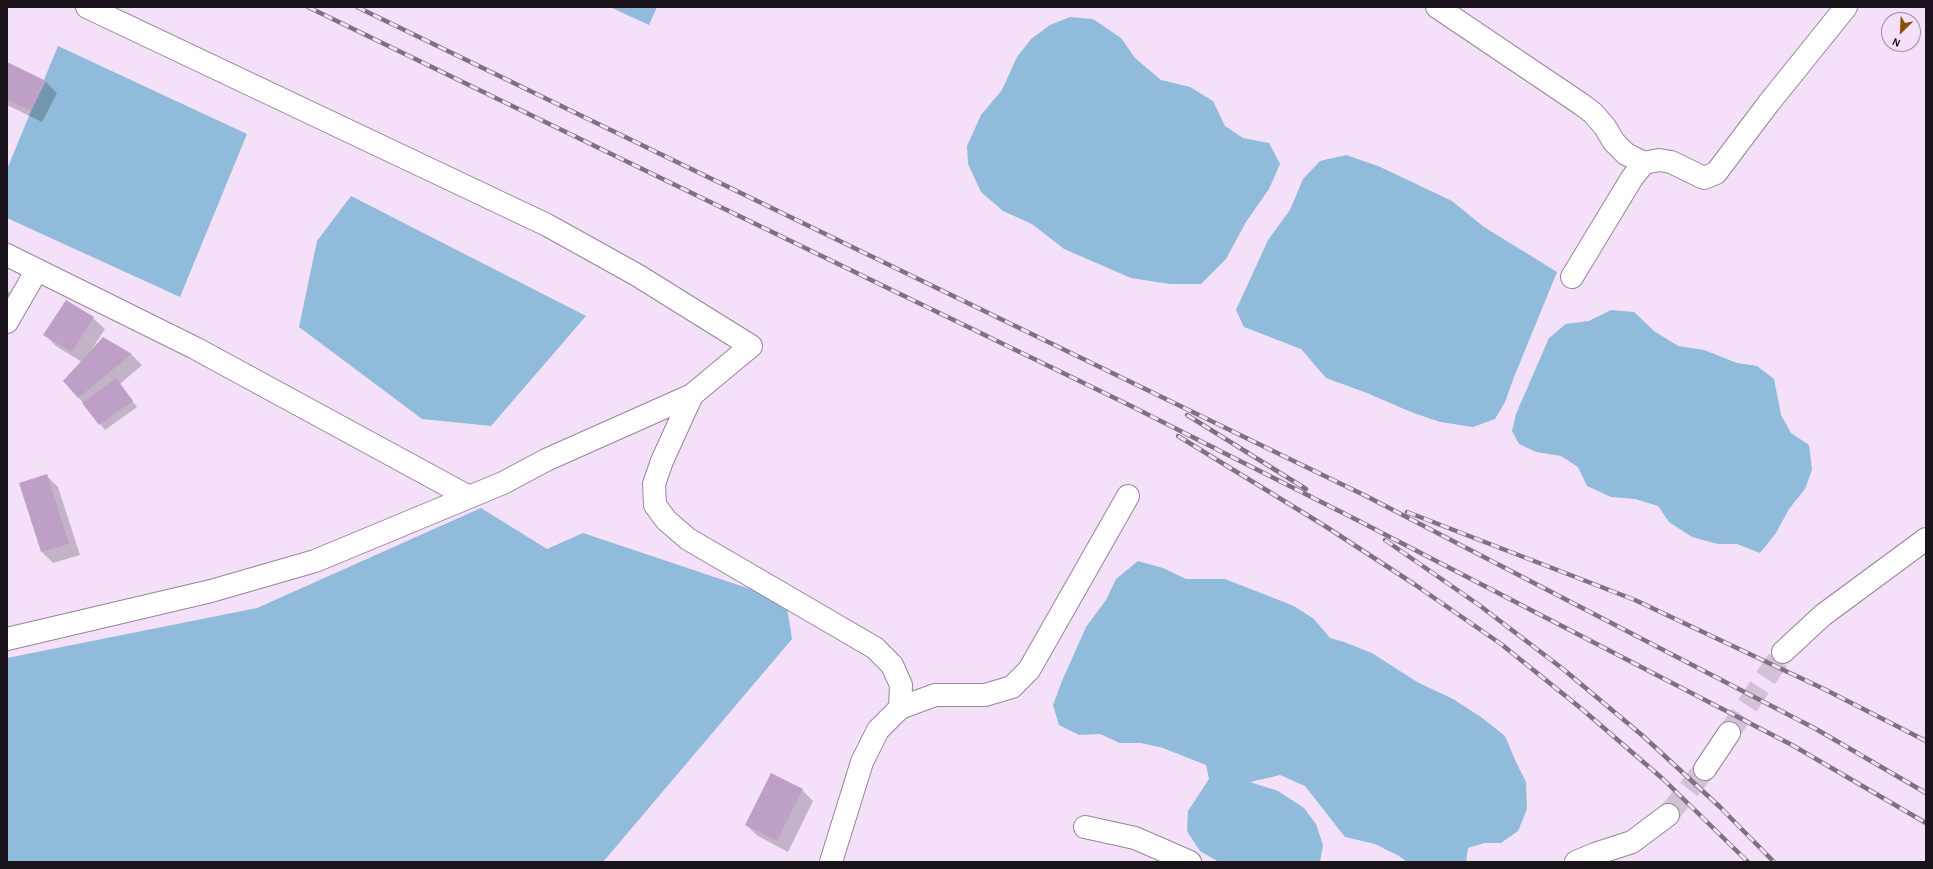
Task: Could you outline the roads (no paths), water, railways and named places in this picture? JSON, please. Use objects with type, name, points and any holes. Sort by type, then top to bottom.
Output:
[{"type":"street","points":[[7,639],[211,591],[315,561],[503,483],[546,460],[692,395],[751,346],[637,275],[547,225],[87,7]]},
{"type":"street","points":[[1437,7],[1580,104],[1601,122],[1614,142],[1626,154],[1644,163],[1659,160],[1671,162],[1704,178],[1716,173],[1781,87],[1846,7]]},
{"type":"street","points":[[1572,276],[1632,178],[1644,163]]},
{"type":"street","points":[[7,255],[195,348],[469,496]]},
{"type":"street","points":[[7,322],[37,270]]},
{"type":"street","points":[[692,395],[662,461],[654,484],[655,505],[666,520],[688,539],[875,648],[892,665],[901,685],[900,708]]},
{"type":"street","points":[[831,862],[862,762],[878,730],[900,708],[936,695],[985,694],[1012,687],[1028,670],[1128,496]]},
{"type":"street","points":[[1783,652],[1823,615],[1926,539]]},
{"type":"street","points":[[1705,769],[1729,733]]},
{"type":"street","points":[[1576,862],[1594,854],[1632,842],[1668,815]]},
{"type":"street","points":[[1085,827],[1135,838],[1190,862]]},
{"type":"water","points":[[610,7],[657,7],[649,25]]},
{"type":"water","points":[[1070,17],[1093,19],[1121,38],[1135,58],[1161,80],[1190,87],[1213,101],[1225,126],[1243,138],[1269,143],[1280,164],[1269,189],[1246,222],[1226,259],[1201,284],[1170,284],[1131,278],[1064,249],[1032,224],[1003,211],[981,192],[968,164],[967,146],[981,115],[1002,90],[1017,57],[1031,39],[1050,25]]},
{"type":"water","points":[[58,46],[247,134],[180,297],[7,218],[7,169]]},
{"type":"water","points":[[1346,155],[1378,166],[1452,201],[1484,227],[1557,272],[1505,402],[1495,419],[1473,427],[1440,422],[1411,412],[1367,393],[1326,378],[1301,349],[1244,327],[1236,310],[1268,240],[1290,210],[1303,179],[1320,161]]},
{"type":"water","points":[[351,196],[586,316],[491,426],[422,419],[299,327],[317,241]]},
{"type":"water","points":[[1611,310],[1634,312],[1654,331],[1678,346],[1704,350],[1737,363],[1757,366],[1774,379],[1781,415],[1791,433],[1809,445],[1812,470],[1805,489],[1789,509],[1776,533],[1760,553],[1737,544],[1718,544],[1692,537],[1669,522],[1658,506],[1635,499],[1611,497],[1587,486],[1578,467],[1561,456],[1536,452],[1519,444],[1512,431],[1516,414],[1549,338],[1566,324],[1589,321]]},
{"type":"water","points":[[481,508],[547,549],[583,533],[786,601],[792,639],[603,862],[7,862],[7,658],[257,608]]},
{"type":"water","points":[[1138,561],[1163,568],[1186,579],[1225,579],[1294,606],[1314,619],[1330,638],[1372,653],[1417,682],[1453,699],[1481,717],[1505,736],[1526,782],[1527,809],[1518,831],[1501,843],[1484,843],[1468,848],[1466,862],[1407,862],[1399,856],[1375,844],[1345,837],[1305,786],[1280,775],[1250,782],[1278,791],[1304,808],[1316,824],[1323,845],[1320,862],[1219,862],[1200,851],[1187,831],[1188,811],[1209,779],[1206,765],[1163,748],[1141,743],[1120,743],[1100,734],[1079,735],[1059,725],[1053,705],[1086,627],[1106,600],[1116,579]]},
{"type":"tunnel","points":[[1729,733],[1783,652]]},
{"type":"tunnel","points":[[1668,815],[1705,769]]},
{"type":"railway","points":[[308,7],[1127,404],[1357,520],[1792,745],[1926,823]]},
{"type":"railway","points":[[357,7],[1366,496],[1816,729],[1926,793]]},
{"type":"railway","points":[[1187,415],[1306,489]]},
{"type":"railway","points":[[1178,436],[1325,526],[1414,584],[1501,644],[1583,710],[1663,779],[1748,862]]},
{"type":"railway","points":[[1407,512],[1635,600],[1824,689],[1926,741]]},
{"type":"railway","points":[[1385,540],[1479,605],[1563,669],[1643,736],[1720,807],[1774,862]]}]
